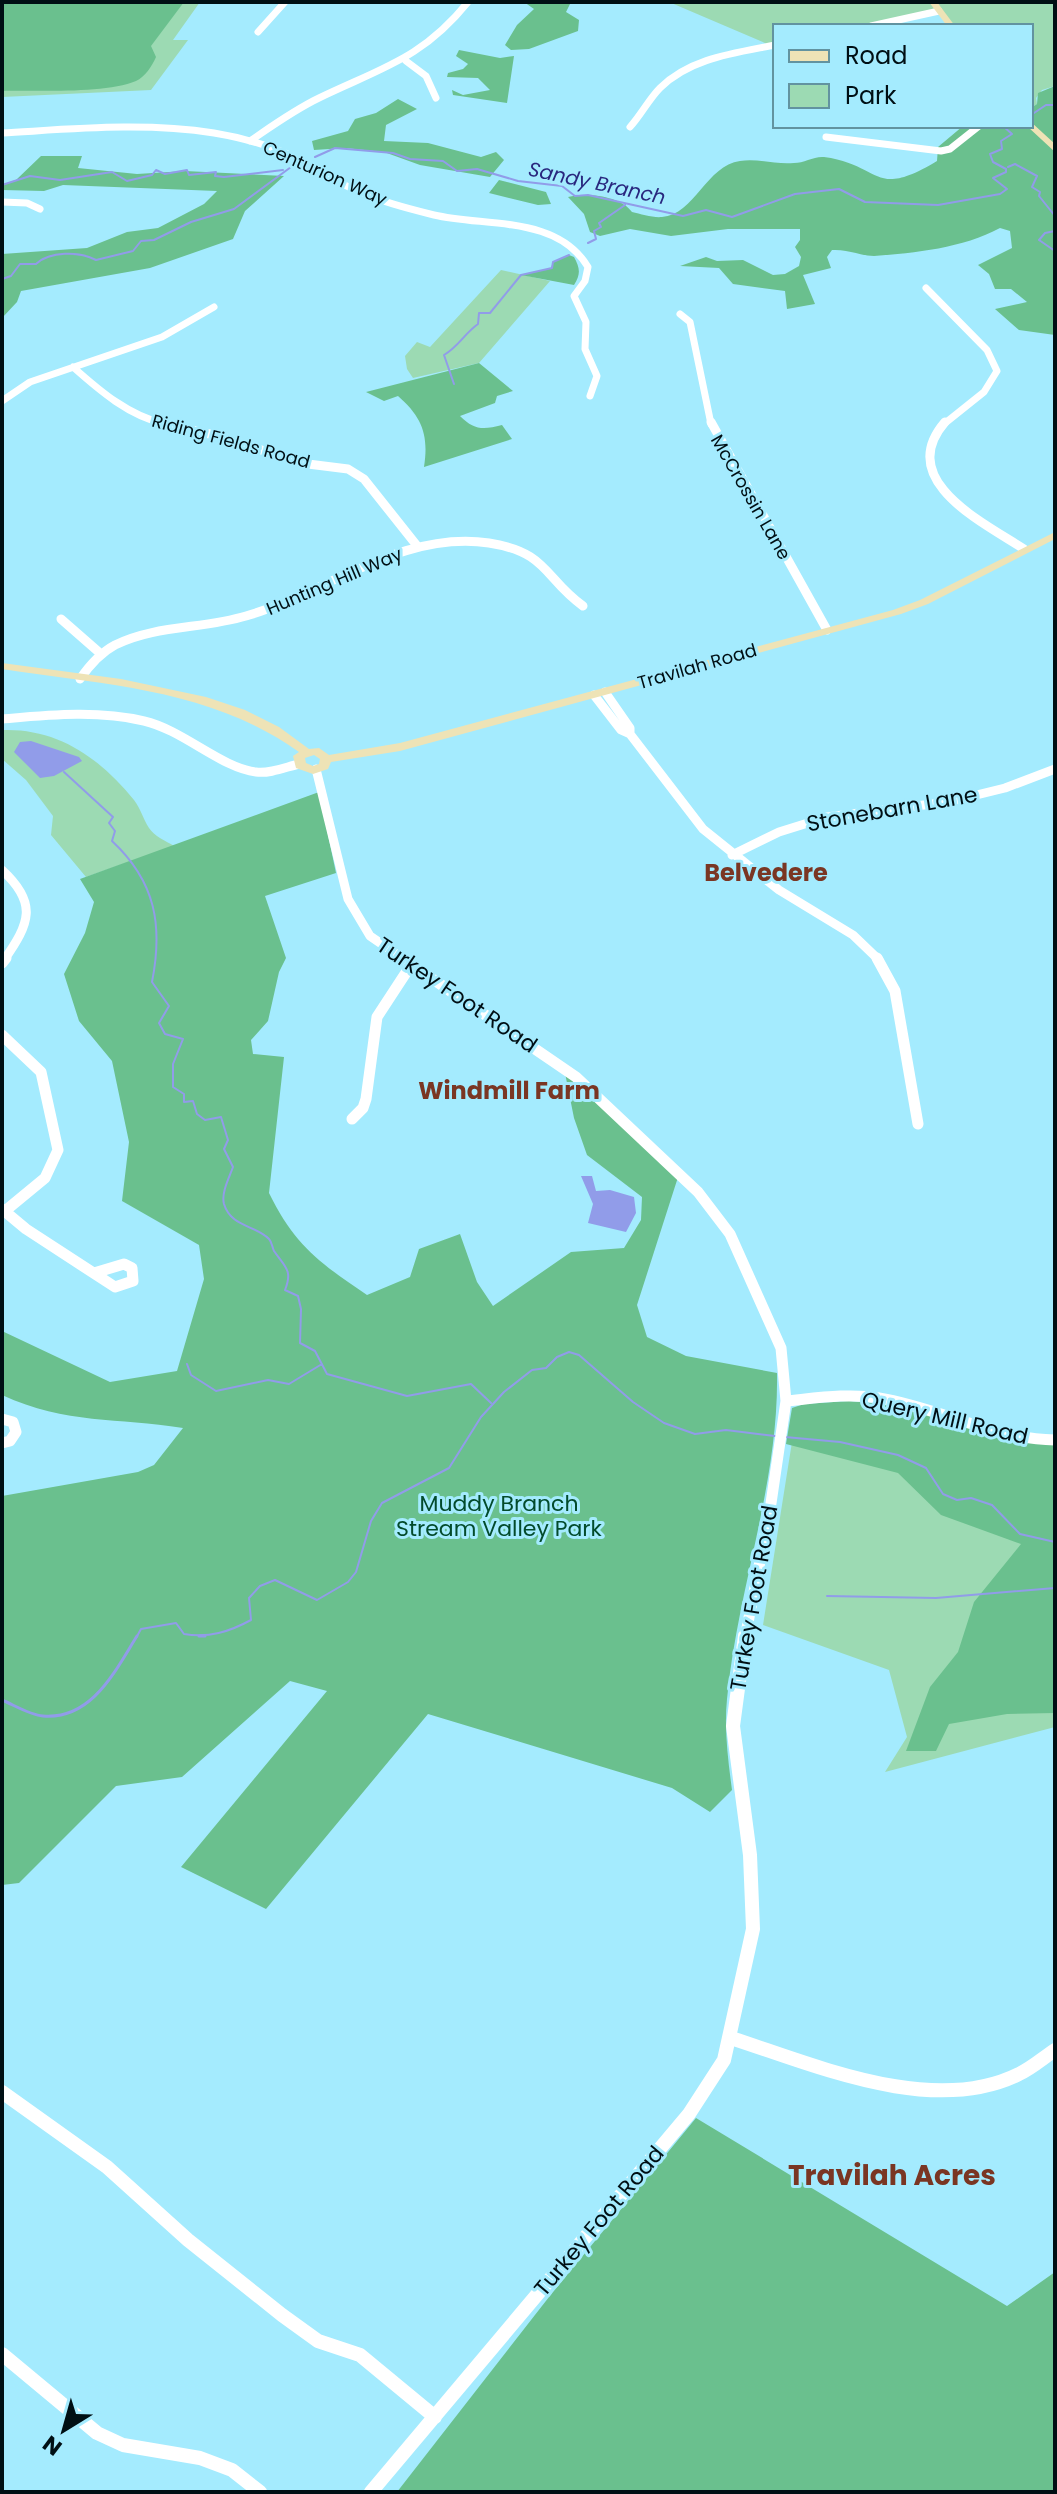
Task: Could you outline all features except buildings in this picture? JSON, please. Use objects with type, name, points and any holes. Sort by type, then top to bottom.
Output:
[{"type":"main road","points":[[933,2],[949,24]]},
{"type":"main road","points":[[1033,127],[1055,149]]},
{"type":"main road","name":"Travilah Road","points":[[326,759],[400,747],[924,602],[1055,535]]},
{"type":"main road","points":[[2,666],[184,695],[225,705],[291,739],[306,752],[319,752],[326,759],[324,766],[305,769],[298,759],[306,752]]},
{"type":"street","points":[[258,32],[285,2]]},
{"type":"street","points":[[250,141],[304,106],[406,61],[440,36],[468,2]]},
{"type":"street","points":[[880,24],[939,11]]},
{"type":"street","points":[[630,127],[658,90],[680,72],[712,59],[773,45]]},
{"type":"street","points":[[406,61],[426,74],[434,85],[436,98]]},
{"type":"street","name":"Centurion Way","points":[[2,133],[160,128],[212,133],[250,141],[294,157],[370,197],[464,221],[535,230],[572,245],[583,255],[588,267],[585,281],[574,296],[586,322],[585,349],[597,376],[590,396]]},
{"type":"street","points":[[826,137],[941,151],[950,149],[976,128]]},
{"type":"street","points":[[2,202],[27,203],[40,209]]},
{"type":"street","points":[[926,288],[987,350],[997,371],[989,388],[949,417],[934,434],[928,451],[930,471],[949,498],[1024,549]]},
{"type":"street","points":[[2,401],[30,382],[162,337],[214,307]]},
{"type":"street","name":"McCrossin Lane","points":[[680,314],[690,322],[712,428],[827,630]]},
{"type":"street","name":"Riding Fields Road","points":[[73,367],[105,395],[150,421],[223,437],[300,463],[338,466],[355,472],[418,547]]},
{"type":"street","name":"Hunting Hill Way","points":[[80,679],[112,646],[140,636],[247,617],[418,547],[460,541],[513,549],[548,569],[573,599],[583,606]]},
{"type":"street","points":[[61,619],[101,654]]},
{"type":"street","points":[[600,693],[621,730],[630,734],[703,829],[779,890],[853,935],[877,957],[895,991],[918,1124]]},
{"type":"street","points":[[2,719],[84,716],[143,720],[194,739],[250,770],[266,772],[299,764]]},
{"type":"street","name":"Turkey Foot Road","points":[[316,769],[353,913],[370,936],[576,1077],[652,1146],[706,1202],[730,1234],[759,1293],[781,1348],[786,1401],[736,1692],[734,1739],[750,1855],[753,1909],[748,1961],[731,2038],[714,2079],[689,2114],[371,2492]]},
{"type":"street","name":"Stonebarn Lane","points":[[732,855],[779,832],[813,821],[852,812],[948,802],[1005,788],[1055,769]]},
{"type":"street","points":[[2,870],[15,880],[25,896],[29,915],[24,930],[2,963]]},
{"type":"street","points":[[352,1119],[363,1108],[366,1099],[377,1017],[411,965]]},
{"type":"street","points":[[2,1035],[41,1072],[58,1150],[45,1180],[4,1210],[49,1245],[94,1273]]},
{"type":"street","name":"Query Mill Road","points":[[786,1401],[849,1396],[881,1398],[986,1431],[1025,1439],[1055,1440]]},
{"type":"street","points":[[2,1419],[13,1422],[16,1432],[10,1441],[2,1443]]},
{"type":"street","points":[[731,2038],[884,2084],[955,2092],[974,2090],[1025,2073],[1055,2050]]},
{"type":"street","points":[[2,2092],[107,2167],[188,2240],[282,2315],[318,2341],[360,2355],[435,2417]]},
{"type":"street","points":[[2,2354],[97,2433],[123,2445],[200,2458],[232,2470],[260,2492]]},
{"type":"green space","points":[[2,2],[200,2],[173,40],[188,40],[151,90],[2,97]]},
{"type":"green space","points":[[2,2],[184,2],[151,46],[156,57],[148,71],[136,81],[90,90],[2,91]]},
{"type":"green space","points":[[524,2],[571,2],[566,12],[579,20],[578,31],[529,49],[511,50],[505,45],[517,25],[534,9]]},
{"type":"green space","points":[[669,2],[1055,2],[1055,86],[1042,90],[1033,107],[1033,24],[949,24],[939,11],[880,24],[773,24],[772,46]]},
{"type":"green space","points":[[459,50],[500,58],[514,56],[507,103],[453,95],[452,90],[463,95],[490,90],[478,78],[447,77],[448,73],[463,69],[468,64],[456,56]]},
{"type":"green space","points":[[1055,86],[1055,335],[1019,330],[995,309],[1027,302],[1011,289],[995,289],[989,274],[978,265],[1012,248],[1010,231],[1000,228],[955,245],[922,251],[874,256],[832,250],[827,257],[831,268],[803,275],[815,304],[787,309],[785,291],[733,284],[719,268],[680,266],[706,257],[717,261],[743,260],[773,275],[785,274],[799,266],[801,257],[795,247],[800,240],[800,229],[728,229],[671,236],[630,229],[600,236],[590,232],[584,214],[568,197],[603,197],[620,202],[632,212],[662,217],[683,208],[728,164],[747,160],[798,163],[824,157],[857,166],[878,177],[900,178],[937,161],[938,147],[961,128],[1033,128],[1033,107],[1037,104],[1038,93]]},
{"type":"green space","points":[[398,99],[417,109],[386,125],[384,141],[428,143],[481,157],[496,152],[504,160],[490,177],[420,165],[384,152],[345,148],[314,150],[312,141],[348,131],[355,119],[376,113]]},
{"type":"green space","points":[[41,156],[82,156],[78,168],[137,174],[185,171],[284,176],[245,211],[233,239],[150,268],[21,291],[17,302],[2,318],[2,254],[87,248],[127,232],[158,228],[204,204],[217,191],[63,185],[44,191],[2,190],[2,185],[16,180]]},
{"type":"green space","points":[[499,180],[546,192],[551,204],[538,205],[489,193]]},
{"type":"green space","points":[[569,255],[574,257],[579,274],[574,285],[521,275],[551,268],[553,262]]},
{"type":"green space","points":[[501,270],[550,281],[479,363],[413,378],[407,369],[405,356],[417,342],[430,347]]},
{"type":"green space","points":[[479,363],[513,391],[497,396],[495,403],[460,416],[479,428],[502,425],[512,439],[424,467],[424,436],[413,411],[398,396],[384,401],[366,392]]},
{"type":"green space","points":[[2,730],[41,734],[76,748],[121,785],[134,800],[151,831],[174,846],[86,877],[51,835],[53,816],[26,780],[2,759]]},
{"type":"green space","name":"Muddy Branch Stream Valley Park","points":[[319,792],[336,873],[265,896],[286,958],[279,972],[268,1021],[251,1040],[253,1054],[284,1057],[269,1193],[299,1240],[322,1263],[367,1295],[410,1277],[419,1249],[460,1234],[477,1282],[493,1306],[571,1252],[624,1248],[641,1220],[642,1197],[587,1155],[574,1118],[564,1068],[679,1174],[637,1305],[647,1337],[686,1356],[777,1373],[776,1414],[765,1496],[739,1618],[727,1699],[726,1733],[732,1790],[710,1812],[672,1788],[428,1714],[266,1909],[181,1867],[327,1691],[290,1681],[182,1777],[116,1786],[19,1883],[2,1885],[2,1496],[138,1472],[154,1465],[183,1428],[70,1416],[26,1405],[2,1395],[2,1331],[110,1382],[177,1371],[204,1279],[199,1245],[122,1201],[129,1142],[112,1061],[79,1021],[64,974],[85,933],[94,902],[80,879]]},
{"type":"green space","points":[[849,1401],[903,1407],[1000,1435],[1055,1444],[1055,1713],[1007,1714],[949,1724],[936,1751],[906,1751],[930,1687],[958,1652],[974,1602],[1021,1544],[941,1515],[898,1473],[786,1444],[792,1408],[804,1404]]},
{"type":"green space","points":[[795,1423],[1055,1457],[1055,1727],[885,1772],[907,1737],[889,1670],[763,1625]]},
{"type":"green space","points":[[696,2118],[1007,2306],[1055,2272],[1055,2492],[397,2492],[549,2297]]},
{"type":"water","points":[[31,741],[79,757],[82,761],[54,776],[40,778],[14,752],[20,742]]},
{"type":"water","points":[[581,1176],[592,1176],[596,1191],[610,1190],[634,1197],[636,1213],[626,1232],[588,1223],[593,1204]]},
{"type":"waterway","name":"Sandy Branch","points":[[1033,114],[1046,105],[1055,105]]},
{"type":"waterway","name":"Sandy Branch","points":[[315,157],[335,148],[393,153],[410,159],[443,161],[457,171],[477,169],[518,181],[562,186],[575,196],[588,195],[683,216],[706,210],[732,217],[795,194],[839,189],[865,202],[938,205],[1000,194],[1007,189],[993,178],[1006,172],[1006,169],[993,162],[990,154],[1002,149],[1001,141],[1012,134],[1005,128]]},
{"type":"waterway","points":[[1008,167],[1015,164],[1037,176],[1032,187],[1040,192],[1039,196],[1055,216]]},
{"type":"waterway","name":"Sandy Branch","points":[[2,279],[11,276],[20,264],[36,264],[57,255],[73,254],[96,260],[133,251],[141,241],[154,240],[191,222],[234,209],[291,167]]},
{"type":"waterway","points":[[2,185],[30,176],[60,180],[112,172],[127,181],[152,175],[156,170],[165,174],[187,170],[189,175],[216,172],[215,176],[224,177],[283,170]]},
{"type":"waterway","points":[[588,243],[596,239],[594,231],[601,227],[599,223],[625,205]]},
{"type":"waterway","points":[[1055,231],[1045,233],[1039,240],[1055,251]]},
{"type":"waterway","points":[[454,384],[444,355],[478,324],[479,313],[490,313],[521,275],[552,268],[553,262],[569,255]]},
{"type":"waterway","points":[[64,772],[113,817],[109,823],[115,831],[112,841],[138,872],[147,889],[153,906],[157,942],[152,982],[169,1006],[159,1023],[165,1034],[183,1039],[173,1064],[173,1087],[184,1094],[184,1102],[193,1101],[197,1114],[205,1120],[221,1117],[228,1140],[224,1149],[233,1167],[224,1190],[227,1212],[271,1242],[287,1269],[285,1290],[298,1296],[301,1309],[300,1343],[315,1351],[322,1364]]},
{"type":"waterway","points":[[136,1638],[141,1629],[176,1623],[184,1634],[193,1635],[235,1628],[251,1620],[249,1598],[260,1586],[275,1580],[317,1600],[348,1582],[356,1572],[371,1521],[382,1503],[449,1468],[481,1417],[504,1392],[532,1370],[546,1368],[557,1357],[569,1352],[579,1355],[633,1402],[664,1423],[695,1434],[726,1430],[775,1436]]},
{"type":"waterway","points":[[187,1364],[191,1375],[216,1391],[268,1380],[289,1384],[322,1364]]},
{"type":"waterway","points":[[322,1364],[327,1374],[407,1396],[471,1384],[491,1403]]},
{"type":"waterway","points":[[785,1437],[840,1442],[898,1455],[926,1468],[943,1494],[957,1500],[971,1498],[992,1505],[1020,1534],[1055,1542]]},
{"type":"waterway","points":[[827,1596],[936,1598],[1055,1588]]},
{"type":"waterway","points":[[2,1700],[43,1716],[75,1710],[88,1702],[111,1678],[137,1636]]},
{"type":"waterway","points":[[199,1636],[205,1636]]},
{"type":"district","name":"Belvedere","points":[[766,872]]},
{"type":"district","name":"Windmill Farm","points":[[509,1090]]},
{"type":"district","name":"Travilah Acres","points":[[892,2175]]}]
